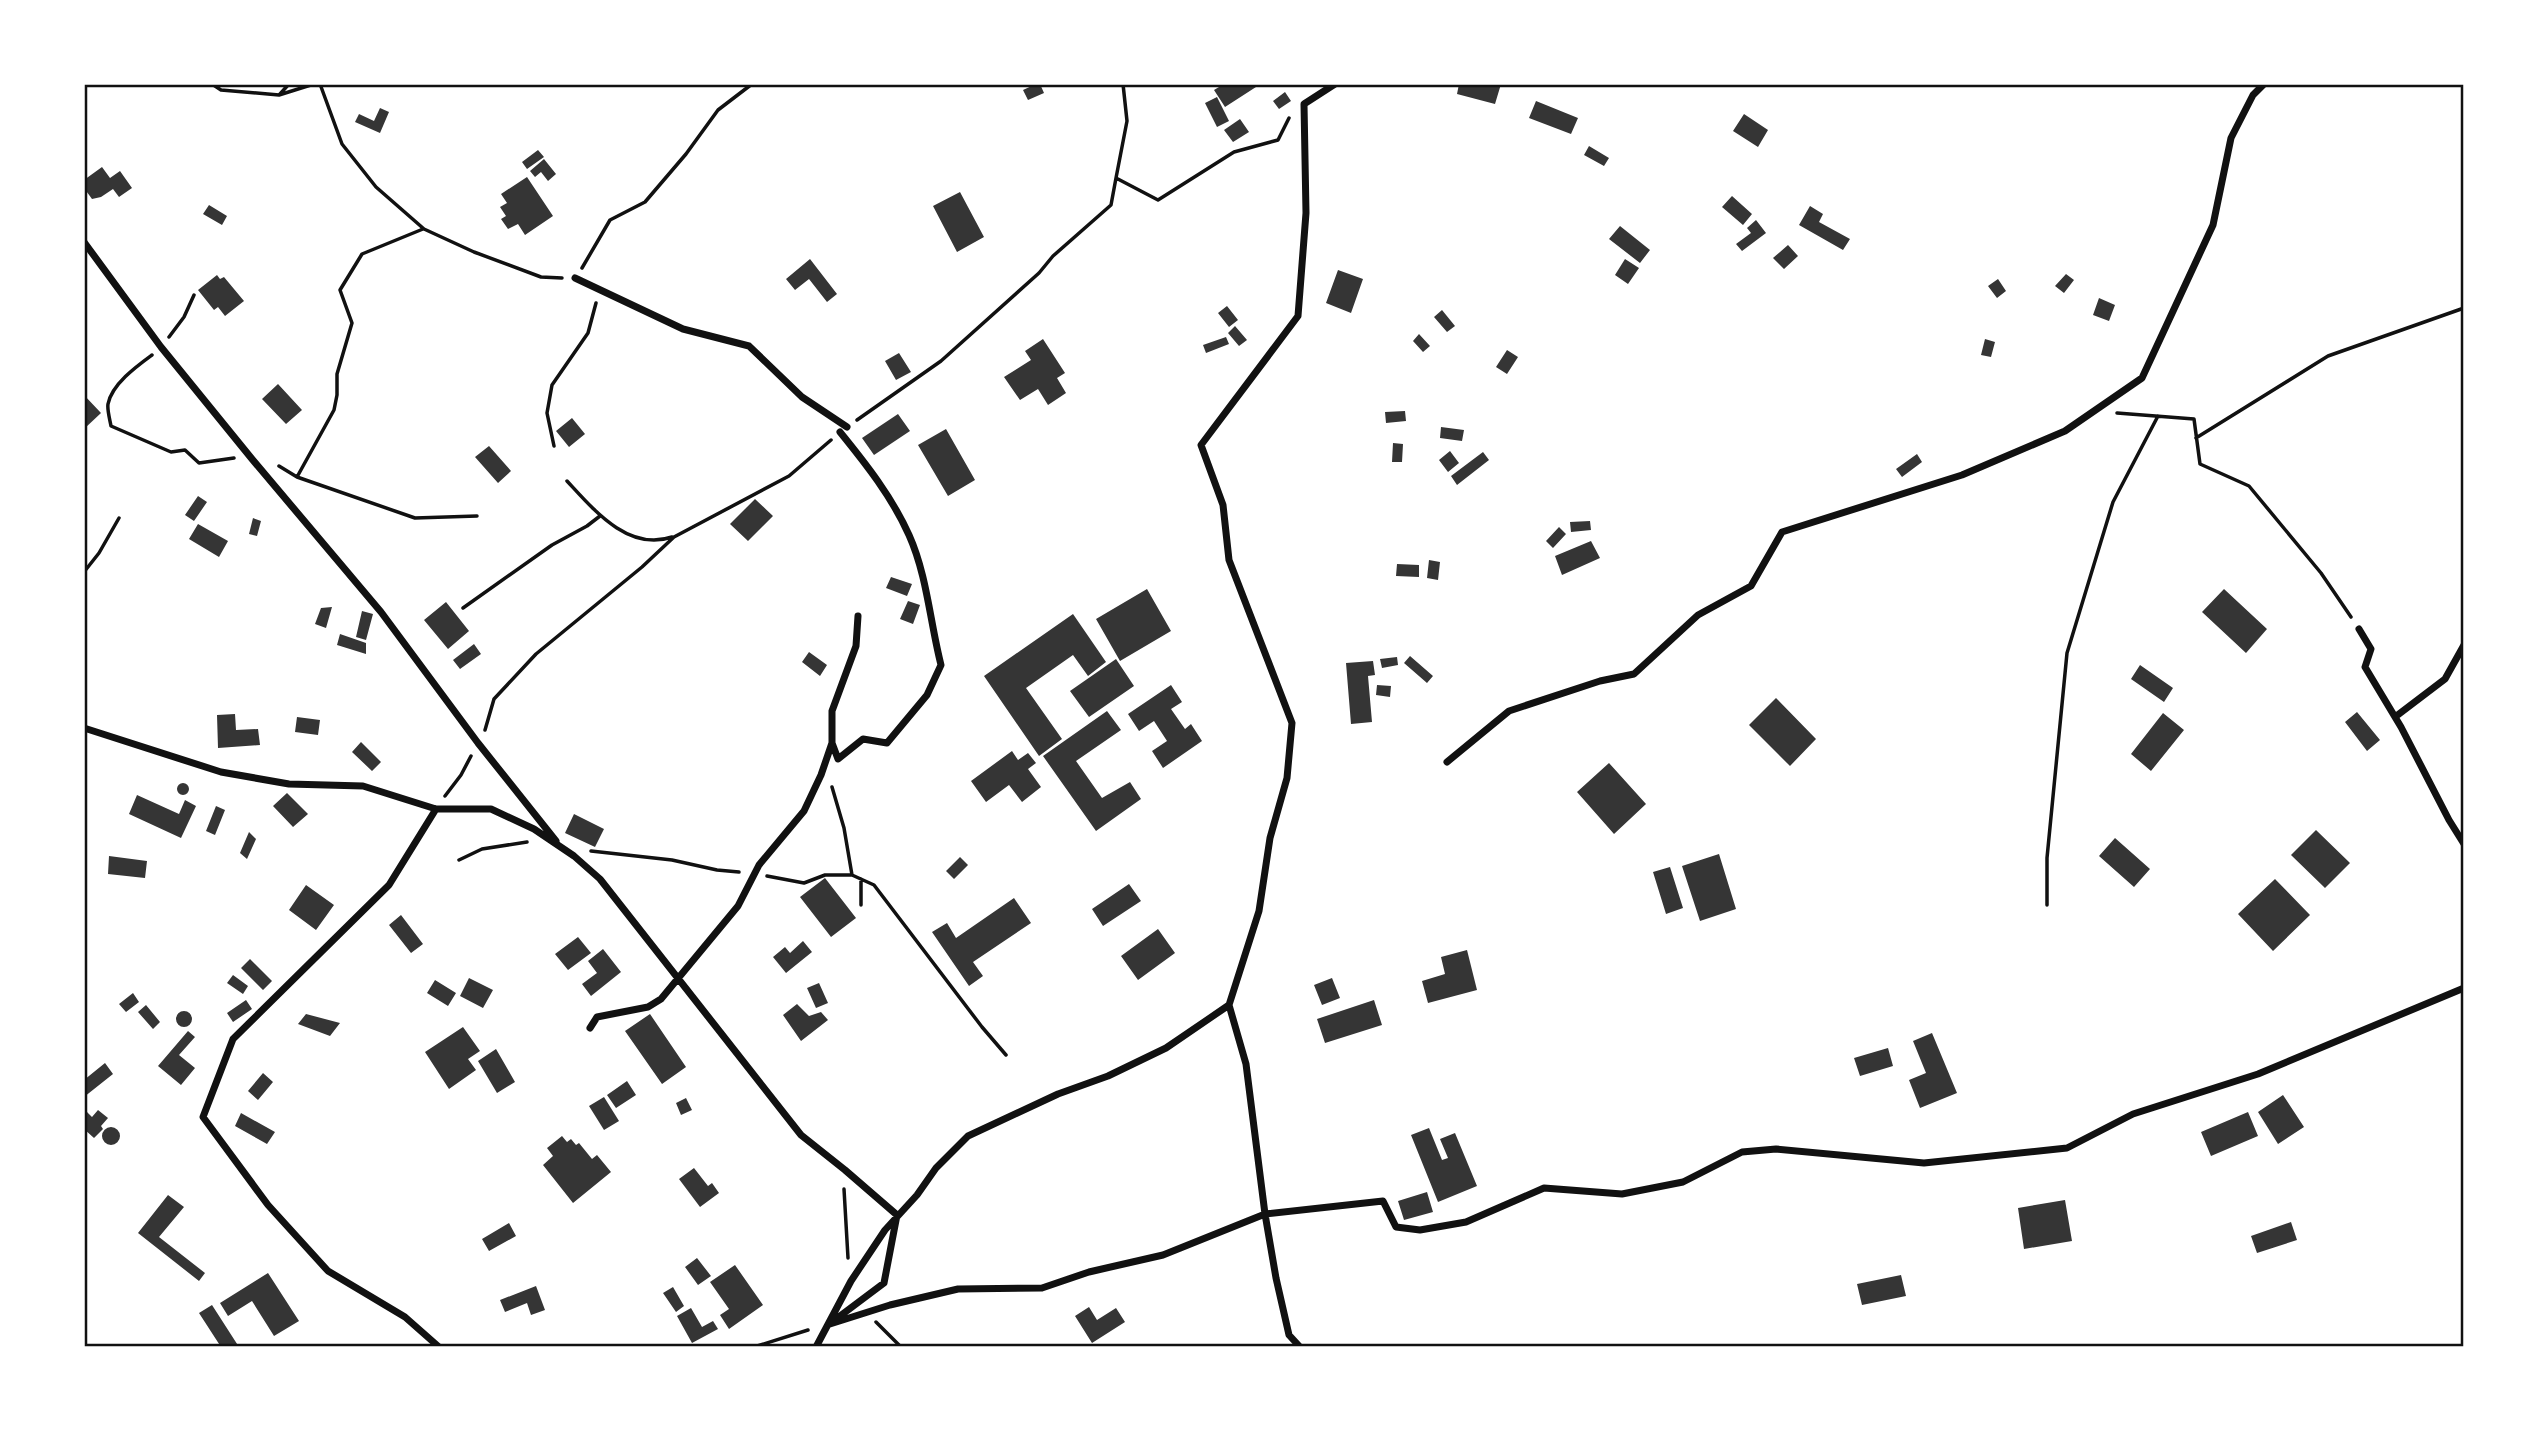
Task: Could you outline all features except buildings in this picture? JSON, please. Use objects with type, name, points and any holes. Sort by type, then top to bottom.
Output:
[{"type":"street","points":[[1300,1347],[1289,1335],[1265,1214],[1246,1064],[1229,1005],[1259,911],[1270,838],[1287,778],[1292,723],[1229,560],[1223,505],[1201,445],[1298,316],[1306,214],[1304,104],[1335,84]]},
{"type":"street","points":[[1447,762],[1509,711],[1601,681],[1634,674],[1698,615],[1751,586],[1782,532],[1962,475],[2065,431],[2142,378],[2213,225],[2231,138],[2253,95],[2263,84]]},
{"type":"street","points":[[84,242],[152,335],[381,612],[478,743],[561,847]]},
{"type":"street","points":[[575,278],[683,329],[749,346],[802,397],[844,430],[910,535],[929,600],[941,665],[927,695],[887,743],[863,739],[838,759],[832,743]]},
{"type":"street","points":[[590,1028],[597,1017],[649,1007],[661,999],[738,906],[759,865],[804,811],[832,743],[832,711],[856,646],[858,616]]},
{"type":"street","points":[[2359,629],[2371,649],[2365,667],[2464,844]]},
{"type":"street","points":[[2395,717],[2445,679],[2464,645]]},
{"type":"street","points":[[84,728],[221,772],[289,784],[363,786],[436,808],[491,808],[534,829],[600,879],[801,1135],[897,1215]]},
{"type":"street","points":[[436,808],[389,885],[233,1039],[203,1117],[268,1205],[328,1271],[405,1317],[439,1347]]},
{"type":"street","points":[[830,1324],[869,1311],[958,1289],[1042,1288],[1089,1272],[1163,1255],[1265,1214],[1383,1201],[1396,1227],[1420,1230],[1466,1222],[1544,1188],[1622,1194],[1684,1182],[1742,1152],[1776,1149],[1924,1163],[2067,1148],[2133,1114],[2258,1074],[2464,988]]},
{"type":"street","points":[[816,1347],[851,1281],[897,1215],[917,1195],[936,1168],[968,1136],[1037,1103],[1108,1076],[1166,1048],[1229,1005]]},
{"type":"street","points":[[830,1324],[884,1283],[897,1215]]},
{"type":"path","points":[[212,84],[221,89],[279,95],[314,84]]},
{"type":"path","points":[[279,95],[289,84]]},
{"type":"path","points":[[320,84],[342,144],[376,187],[424,229],[474,252],[541,277],[575,278],[610,220],[645,202],[686,154],[718,110],[752,84]]},
{"type":"path","points":[[567,481],[606,522],[643,539],[662,540],[674,537],[789,476],[844,430],[941,361],[1111,205],[1127,121],[1123,84]]},
{"type":"path","points":[[1116,178],[1158,200],[1234,152],[1278,140],[1289,116]]},
{"type":"path","points":[[298,477],[334,410],[337,374],[352,324],[341,290],[362,254],[424,229]]},
{"type":"path","points":[[554,446],[547,413],[552,385],[588,333],[596,305],[594,287]]},
{"type":"path","points":[[2196,438],[2328,356],[2464,308]]},
{"type":"path","points":[[124,376],[108,404],[111,426],[171,452],[185,450],[199,463],[238,458],[270,461],[298,477],[415,518],[477,516]]},
{"type":"path","points":[[2094,411],[2194,419],[2200,464],[2249,486],[2321,573],[2359,629]]},
{"type":"path","points":[[2047,905],[2047,858],[2067,653],[2113,502],[2158,416]]},
{"type":"path","points":[[463,608],[552,545],[600,516]]},
{"type":"path","points":[[84,572],[99,553],[119,518]]},
{"type":"path","points":[[436,808],[461,775],[488,723],[494,699],[536,654],[642,567],[674,537]]},
{"type":"path","points":[[824,765],[844,828],[852,875]]},
{"type":"path","points":[[459,860],[482,849],[510,843],[552,841]]},
{"type":"path","points":[[588,850],[671,860],[804,883],[824,875],[852,875],[874,885],[1006,1055]]},
{"type":"path","points":[[861,879],[861,905]]},
{"type":"path","points":[[845,1170],[843,1206],[851,1281]]},
{"type":"path","points":[[869,1311],[878,1325],[901,1347]]},
{"type":"path","points":[[754,1347],[830,1324]]}]
